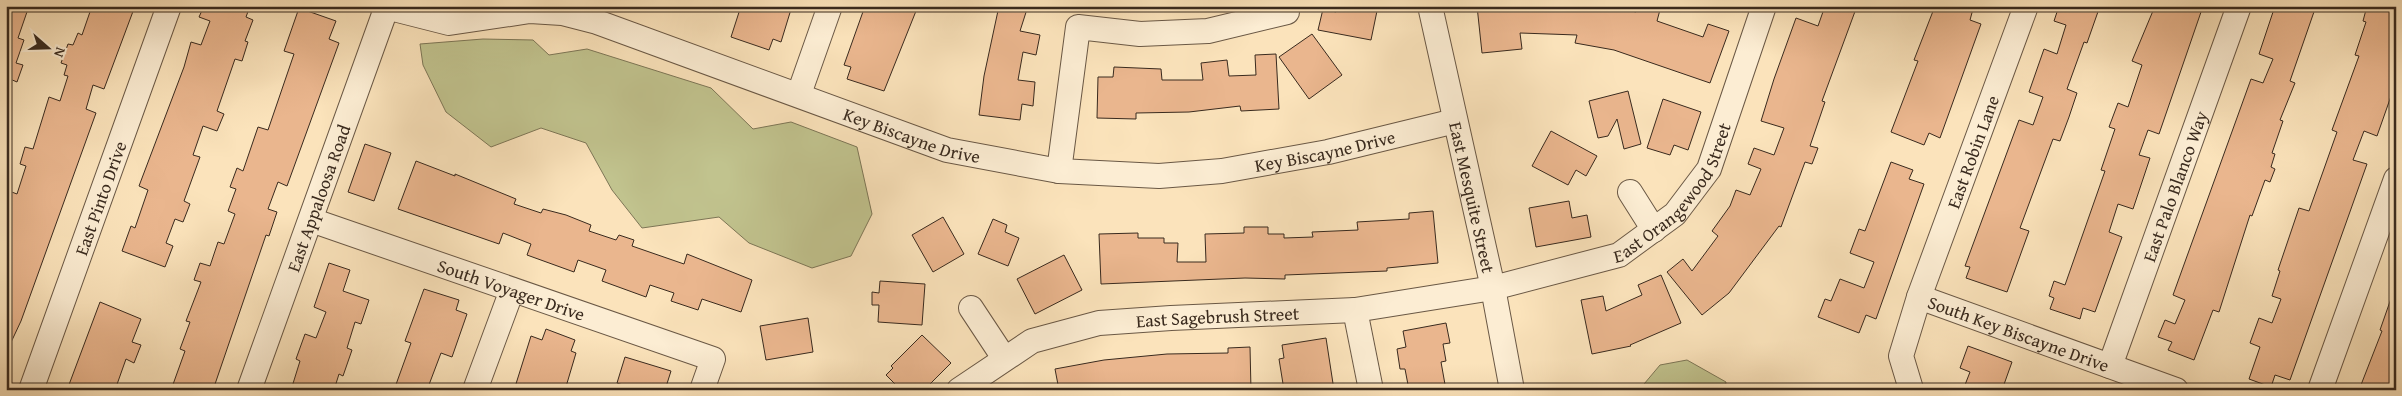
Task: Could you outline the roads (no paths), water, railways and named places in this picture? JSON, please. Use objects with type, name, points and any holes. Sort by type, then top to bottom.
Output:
[{"type":"street","name":"East Pinto Drive","points":[[31,390],[169,6]]},
{"type":"street","points":[[799,94],[830,6]]},
{"type":"street","name":"East Mesquite Street","points":[[1430,6],[1492,288],[1512,390]]},
{"type":"street","name":"East Robin Lane","points":[[1911,389],[1900,356],[1919,297],[2026,6]]},
{"type":"street","name":"East Palo Blanco Way","points":[[2110,366],[2239,6]]},
{"type":"street","name":"Key Biscayne Drive","points":[[385,7],[448,23],[530,11],[600,14],[799,94],[947,150],[1059,171],[1159,176],[1222,171],[1328,152],[1456,120]]},
{"type":"street","name":"East Appaloosa Road","points":[[249,390],[311,220],[385,7]]},
{"type":"street","name":"East Orangewood Street","points":[[1492,288],[1619,256],[1674,214],[1709,170],[1762,7]]},
{"type":"street","points":[[1059,171],[1078,27],[1140,34],[1208,31],[1286,9]]},
{"type":"street","points":[[2320,390],[2396,179]]},
{"type":"street","points":[[1630,192],[1654,230]]},
{"type":"street","name":"South Voyager Drive","points":[[311,220],[713,359],[702,390]]},
{"type":"street","name":"East Sagebrush Street","points":[[959,390],[1032,341],[1099,323],[1355,310],[1492,288]]},
{"type":"street","points":[[475,390],[512,290]]},
{"type":"street","name":"South Key Biscayne Drive","points":[[1919,297],[2176,390]]},
{"type":"street","points":[[971,308],[1004,358]]},
{"type":"street","points":[[1355,310],[1371,390]]}]
